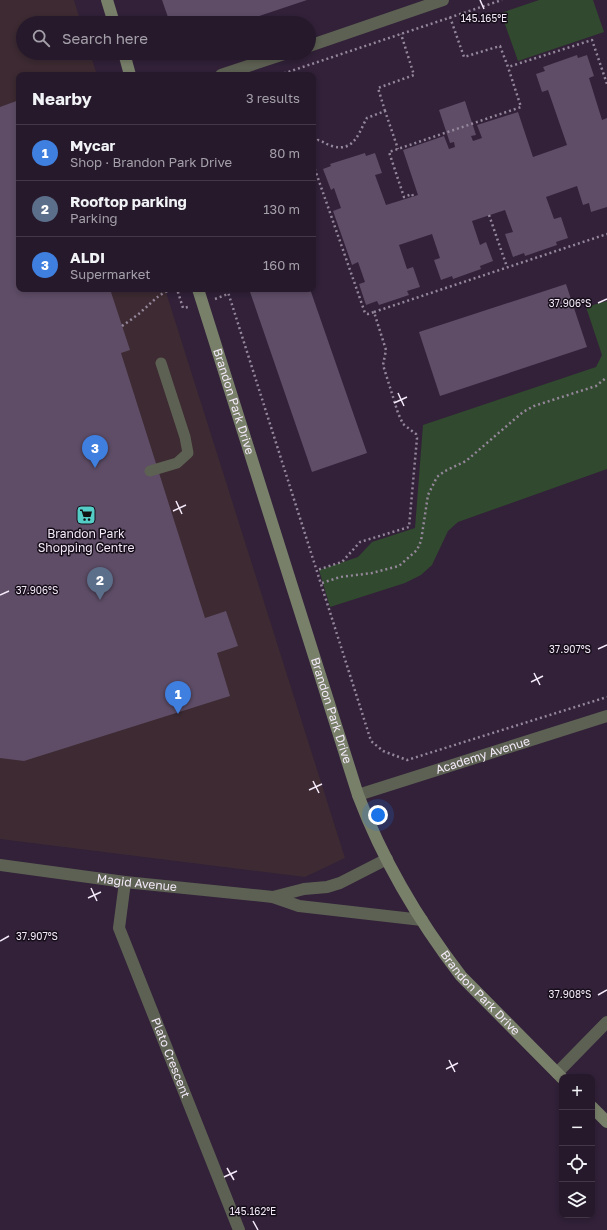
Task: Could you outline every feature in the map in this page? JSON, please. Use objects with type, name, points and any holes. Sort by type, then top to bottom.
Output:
[{"type":"street","points":[[107,0],[112,16]]},
{"type":"street","points":[[316,44],[443,0]]},
{"type":"street","points":[[126,60],[129,72]]},
{"type":"street","points":[[230,72],[266,60]]},
{"type":"street","name":"Brandon Park Drive","points":[[199,292],[358,795],[387,859],[408,901],[461,976],[559,1075]]},
{"type":"street","name":"Academy Avenue","points":[[358,795],[607,716]]},
{"type":"street","name":"Magid Avenue","points":[[273,897],[304,889],[327,887],[340,883],[387,859]]},
{"type":"street","name":"Magid Avenue","points":[[0,865],[125,882],[273,897],[300,906],[422,920]]},
{"type":"street","name":"Plato Crescent","points":[[125,882],[119,928],[239,1230]]},
{"type":"street","points":[[562,1074],[607,1022]]},
{"type":"street","points":[[595,1110],[607,1122]]},
{"type":"lane","points":[[150,471],[178,463],[188,453],[185,438],[161,363]]},
{"type":"path","points":[[288,72],[502,0]]},
{"type":"path","points":[[413,196],[412,194],[404,197],[389,152],[521,107],[500,46],[464,57],[450,17]]},
{"type":"path","points":[[398,149],[378,88],[414,75],[401,34]]},
{"type":"path","points":[[508,67],[592,40],[607,84]]},
{"type":"path","points":[[316,141],[318,140],[333,146],[346,146],[354,142],[361,132],[367,118],[385,111]]},
{"type":"path","points":[[316,173],[365,313],[368,314],[607,234]]},
{"type":"path","points":[[489,215],[507,267]]},
{"type":"path","points":[[122,326],[143,310],[157,295],[165,292]]},
{"type":"path","points":[[178,292],[183,308],[228,294],[322,583],[371,741],[383,751],[398,758],[407,760],[607,697]]},
{"type":"path","points":[[317,570],[342,562],[360,542],[409,527],[417,438],[416,434],[403,424],[398,413],[383,365],[386,350],[374,312]]},
{"type":"path","points":[[322,583],[340,577],[372,573],[399,566],[417,550],[421,541],[428,496],[437,476],[444,471],[466,461],[523,412],[534,406],[596,386],[607,377]]},
{"type":"shaded area","points":[[0,0],[74,0],[79,16],[16,16],[16,60],[92,60],[96,72],[16,72],[16,292],[166,292],[345,858],[305,877],[0,839]]},
{"type":"green space","points":[[539,0],[593,0],[604,32],[518,61],[501,13]]},
{"type":"green space","points":[[607,301],[607,469],[458,522],[448,531],[432,565],[421,575],[405,583],[330,607],[319,570],[358,557],[372,542],[415,528],[423,425],[596,367],[602,355],[586,307]]},
{"type":"building","points":[[162,0],[307,0],[259,16],[168,16]]},
{"type":"building","points":[[577,55],[578,58],[587,55],[594,76],[589,78],[602,120],[607,118],[607,207],[591,212],[589,203],[583,205],[577,186],[546,197],[554,219],[561,217],[568,238],[556,242],[557,245],[525,256],[524,253],[513,257],[505,234],[513,232],[505,210],[472,221],[480,245],[486,242],[493,261],[480,266],[481,269],[453,279],[452,276],[441,280],[434,260],[440,258],[432,234],[399,245],[407,269],[413,267],[420,287],[407,291],[409,295],[379,305],[377,301],[366,305],[359,284],[365,282],[358,262],[352,265],[333,211],[341,208],[334,188],[331,190],[323,169],[331,166],[330,164],[365,153],[366,156],[375,153],[382,173],[375,175],[386,205],[418,195],[403,150],[444,136],[449,149],[455,147],[454,142],[450,143],[439,110],[465,101],[476,135],[471,136],[473,141],[482,138],[477,125],[518,112],[533,157],[567,145],[548,90],[542,92],[536,74],[545,71],[543,67]]},
{"type":"building","name":"Brandon Park Shopping Centre","points":[[16,101],[16,292],[111,292],[130,350],[121,353],[205,618],[226,611],[238,646],[217,653],[230,696],[24,761],[0,758],[0,107]]},
{"type":"building","points":[[566,284],[587,347],[440,396],[419,332]]},
{"type":"building","points":[[250,292],[311,292],[367,453],[312,472]]},
{"type":"place","name":"ALDI","points":[[95,468]]},
{"type":"place","name":"Brandon Park Shopping Centre","points":[[86,515]]},
{"type":"place","name":"Rooftop parking","points":[[100,600]]},
{"type":"place","name":"Mycar","points":[[178,714]]}]
